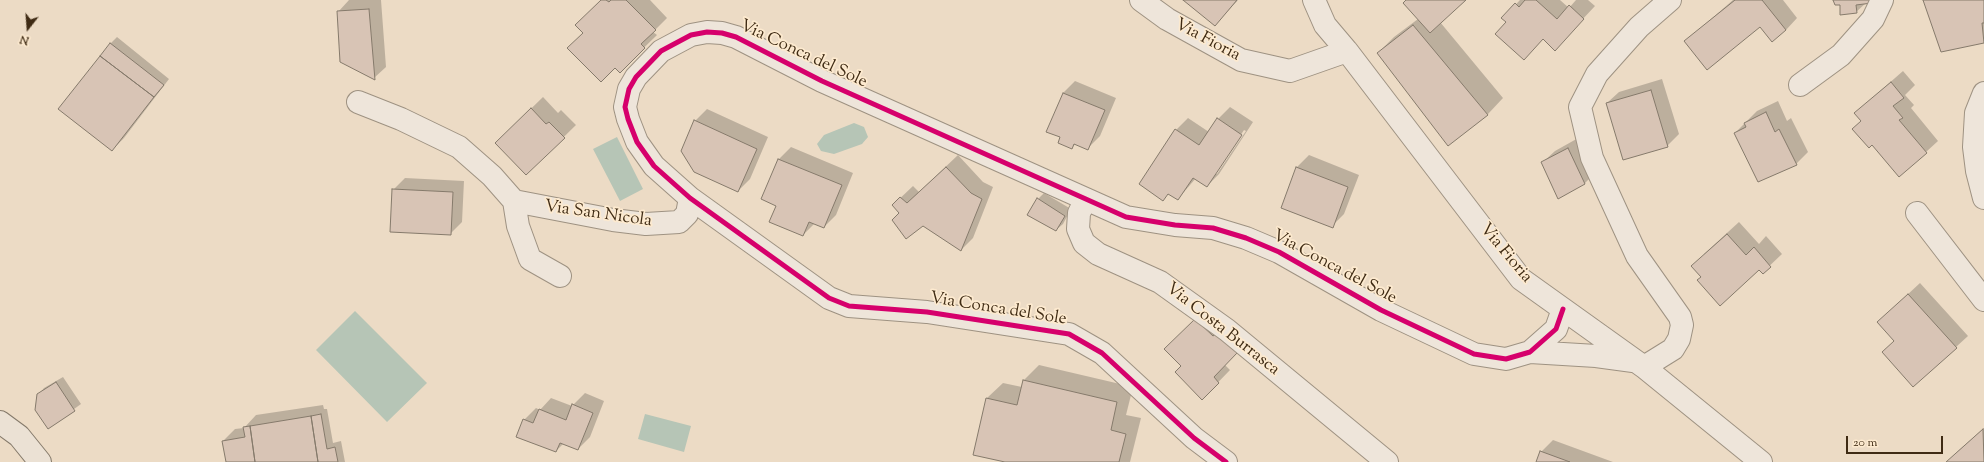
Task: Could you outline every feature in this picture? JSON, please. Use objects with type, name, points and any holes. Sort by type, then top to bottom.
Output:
[{"type":"main road","points":[[0,422],[19,436],[40,462]]},
{"type":"street","name":"Via Fioria","points":[[1141,0],[1167,19],[1241,60],[1290,71],[1347,51]]},
{"type":"street","name":"Via Fioria","points":[[1314,0],[1325,25],[1347,51],[1521,279],[1640,365],[1761,462]]},
{"type":"street","points":[[1640,365],[1673,348],[1679,339],[1682,325],[1680,317],[1637,256],[1592,158],[1580,107],[1597,74],[1639,27],[1670,0]]},
{"type":"street","points":[[1800,85],[1842,55],[1873,19],[1882,0]]},
{"type":"street","name":"Via Conca del Sole","points":[[1226,462],[1194,438],[1102,353],[1069,334],[926,312],[848,306],[829,298],[690,198],[654,166],[637,142],[625,107],[629,89],[636,78],[661,51],[691,35],[707,32],[722,33],[736,37],[822,81],[1126,217],[1175,226],[1213,228],[1246,238],[1279,252],[1381,310],[1474,354],[1506,359],[1530,352],[1596,356],[1640,365]]},
{"type":"street","points":[[1984,93],[1976,113],[1974,147],[1977,171],[1984,198]]},
{"type":"street","points":[[358,102],[401,119],[459,147],[492,176],[514,201],[518,226],[530,259],[560,276]]},
{"type":"street","name":"Via San Nicola","points":[[514,201],[613,220],[646,224],[679,222],[687,214],[690,198]]},
{"type":"street","name":"Via Costa Burrasca","points":[[1086,199],[1079,213],[1078,229],[1084,243],[1098,254],[1160,282],[1227,330],[1387,462]]},
{"type":"street","points":[[1917,213],[1984,300]]},
{"type":"street","name":"Via Conca del Sole","points":[[1530,352],[1556,330],[1563,309]]},
{"type":"shaded area","points":[[854,123],[864,127],[868,137],[862,144],[834,154],[821,151],[817,144],[824,135]]},
{"type":"shaded area","points":[[617,137],[643,189],[620,201],[593,149]]},
{"type":"shaded area","points":[[355,311],[427,383],[387,422],[316,350]]},
{"type":"shaded area","points":[[645,414],[691,426],[684,452],[638,439]]},
{"type":"building","points":[[601,0],[606,0],[609,2],[611,0],[626,0],[656,30],[641,44],[645,48],[620,73],[615,68],[601,82],[567,48],[583,33],[575,25]]},
{"type":"building","points":[[1183,0],[1237,0],[1215,26]]},
{"type":"building","points":[[1406,0],[1466,0],[1430,33],[1403,3]]},
{"type":"building","points":[[1525,0],[1536,0],[1557,19],[1569,5],[1584,19],[1555,51],[1543,39],[1524,60],[1495,34],[1506,22],[1501,18],[1515,3],[1519,7]]},
{"type":"building","points":[[1735,0],[1762,0],[1786,30],[1772,42],[1760,27],[1707,70],[1684,41]]},
{"type":"building","points":[[1833,0],[1871,0],[1872,3],[1856,5],[1857,13],[1840,15],[1840,5],[1835,5]]},
{"type":"building","points":[[1923,0],[1984,0],[1984,23],[1982,23],[1984,43],[1941,52]]},
{"type":"building","points":[[369,9],[375,80],[340,62],[337,11]]},
{"type":"building","points":[[1413,25],[1488,115],[1448,146],[1377,53]]},
{"type":"building","points":[[110,43],[164,85],[154,97],[100,56]]},
{"type":"building","points":[[100,56],[154,97],[112,151],[58,109]]},
{"type":"building","points":[[1891,82],[1904,98],[1893,106],[1903,118],[1899,120],[1927,153],[1899,177],[1872,145],[1869,148],[1852,129],[1861,121],[1854,113]]},
{"type":"building","points":[[1651,90],[1668,147],[1623,160],[1606,103]]},
{"type":"building","points":[[1063,93],[1105,110],[1088,150],[1074,144],[1072,149],[1058,143],[1060,137],[1046,132]]},
{"type":"building","points":[[531,108],[546,124],[549,122],[565,138],[526,175],[495,143]]},
{"type":"building","points":[[1766,112],[1775,132],[1779,129],[1797,165],[1758,182],[1734,133],[1746,127],[1744,123]]},
{"type":"building","points":[[1217,118],[1242,135],[1207,187],[1193,178],[1178,200],[1168,194],[1163,201],[1139,184],[1175,129],[1199,145]]},
{"type":"building","points":[[694,120],[757,149],[738,192],[694,172],[681,151]]},
{"type":"building","points":[[1568,148],[1585,184],[1558,199],[1541,162]]},
{"type":"building","points":[[778,159],[842,185],[824,228],[809,222],[803,236],[769,222],[776,206],[761,199]]},
{"type":"building","points":[[946,167],[971,193],[982,199],[961,251],[923,226],[906,239],[892,220],[899,213],[892,205],[900,197],[907,203]]},
{"type":"building","points":[[1296,167],[1348,187],[1333,228],[1281,208]]},
{"type":"building","points":[[392,189],[453,192],[451,235],[390,232]]},
{"type":"building","points":[[1037,198],[1065,216],[1056,231],[1027,215]]},
{"type":"building","points":[[1727,234],[1746,255],[1754,247],[1771,267],[1763,274],[1759,270],[1720,306],[1697,280],[1701,277],[1691,266]]},
{"type":"building","points":[[1908,294],[1957,348],[1913,387],[1882,352],[1894,341],[1877,322]]},
{"type":"building","points":[[1195,319],[1213,336],[1217,333],[1237,353],[1214,377],[1219,383],[1202,400],[1175,372],[1181,366],[1164,349]]},
{"type":"building","points":[[1023,380],[1117,402],[1111,430],[1126,434],[1119,462],[1005,462],[973,455],[986,398],[1017,405]]},
{"type":"building","points":[[56,382],[75,411],[48,429],[35,410],[37,394]]},
{"type":"building","points":[[572,404],[593,413],[578,450],[560,443],[556,452],[516,437],[523,419],[533,423],[539,409],[566,420]]},
{"type":"building","points":[[321,414],[327,449],[335,447],[338,462],[318,462],[311,416]]},
{"type":"building","points":[[311,416],[318,462],[255,462],[250,426]]},
{"type":"building","points":[[250,426],[255,462],[226,462],[222,441],[245,437],[243,427]]},
{"type":"building","points":[[1983,429],[1984,462],[1946,462]]},
{"type":"building","points":[[1540,451],[1570,462],[1536,462]]},
{"type":"cycle path","points":[[1226,462],[1194,438],[1102,353],[1069,334],[927,312],[849,306],[829,298],[690,198],[654,166],[637,142],[625,107],[629,89],[636,77],[661,51],[691,35],[707,32],[722,33],[736,37],[822,81],[1126,217],[1175,225],[1213,228],[1246,238],[1279,252],[1381,310],[1474,354],[1506,359],[1530,352],[1556,329],[1563,309]]}]
